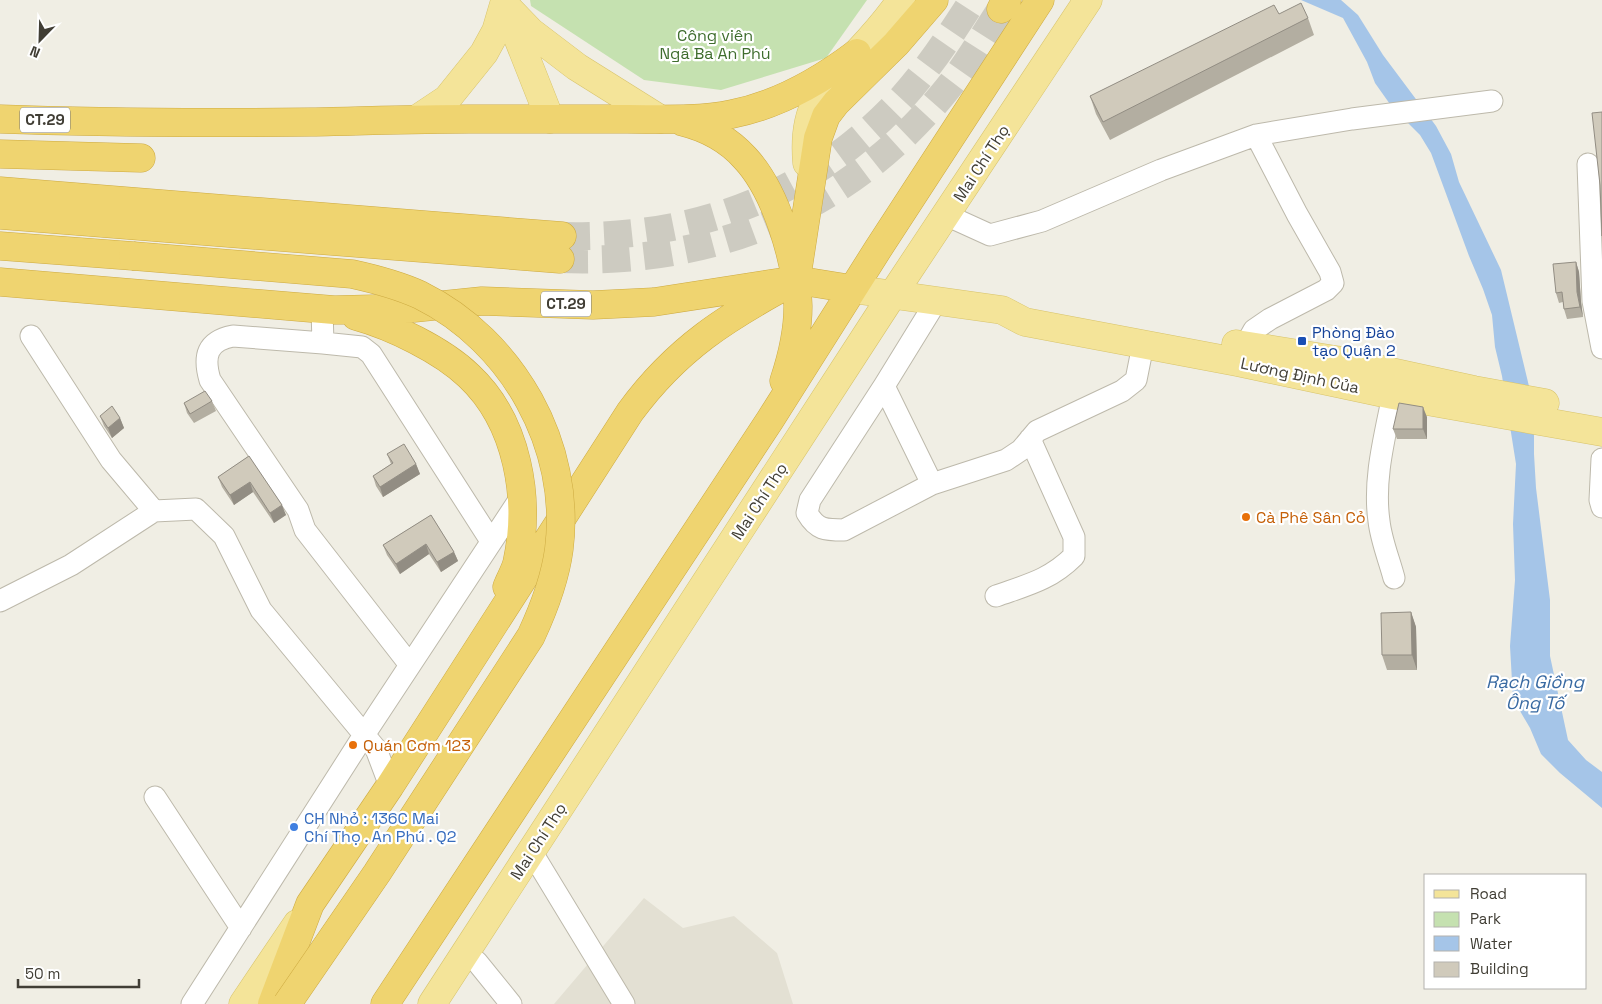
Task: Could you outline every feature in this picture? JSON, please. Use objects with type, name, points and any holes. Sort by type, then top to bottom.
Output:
[{"type":"highway","points":[[770,420],[794,348],[798,307],[796,280],[818,138],[826,116],[836,103],[896,44],[934,0]]},
{"type":"highway","points":[[385,1004],[770,420],[852,288],[1040,0]]},
{"type":"highway","points":[[660,119],[730,114],[757,108],[807,86],[857,53]]},
{"type":"highway","name":"CT.29","points":[[0,119],[89,122],[303,122],[416,119],[676,120],[708,130],[723,139],[744,157],[761,180],[771,201],[788,245],[796,280],[684,299],[635,303],[585,304],[482,300],[414,308],[328,310],[0,282]]},
{"type":"highway","points":[[0,154],[141,158]]},
{"type":"highway","points":[[0,191],[136,214]]},
{"type":"highway","points":[[0,215],[136,214],[561,248]]},
{"type":"highway","points":[[0,246],[328,271],[367,277],[398,286],[441,307],[462,321],[491,348],[512,372],[525,392],[546,435],[557,480],[560,526],[555,571],[541,615],[519,656],[476,722],[377,873],[287,1004]]},
{"type":"highway","points":[[272,1004],[310,904],[390,786],[630,412],[659,376],[675,359],[710,332],[759,300],[796,280],[852,288]]},
{"type":"highway","points":[[328,310],[370,320],[436,350],[469,376],[497,410],[516,458],[523,516],[516,564],[490,631]]},
{"type":"main road","points":[[810,190],[806,139],[810,115],[815,102],[825,86],[857,53],[902,0]]},
{"type":"main road","name":"Mai Chí Thọ","points":[[432,1004],[893,294],[1088,0]]},
{"type":"main road","points":[[504,2],[531,32],[576,67],[660,119]]},
{"type":"main road","points":[[504,2],[550,119]]},
{"type":"main road","points":[[416,119],[447,99],[484,53],[496,31],[504,2]]},
{"type":"main road","name":"Lương Định Của","points":[[852,288],[1002,310],[1025,322],[1237,362],[1394,395],[1473,400]]},
{"type":"main road","name":"Lương Định Của","points":[[1002,310],[1026,304],[1245,346],[1336,360],[1473,400],[1592,421]]},
{"type":"main road","points":[[243,1004],[310,904]]},
{"type":"street","points":[[946,215],[990,235],[1042,221],[1161,170],[1256,135],[1352,119],[1492,101]]},
{"type":"street","points":[[1245,346],[1254,330],[1270,319],[1326,290],[1333,283],[1330,272],[1256,135]]},
{"type":"street","points":[[1588,164],[1593,301],[1602,348]]},
{"type":"street","points":[[937,300],[810,500],[807,513],[814,524],[829,530],[844,530],[932,484],[1006,460],[1021,450],[1037,431],[1122,391],[1136,380],[1143,345]]},
{"type":"street","points":[[323,343],[328,310]]},
{"type":"street","points":[[31,336],[111,460],[154,511]]},
{"type":"street","points":[[410,665],[305,530],[298,510],[210,380],[206,368],[209,351],[221,338],[233,336],[362,347],[371,354],[490,541]]},
{"type":"street","points":[[884,386],[932,484]]},
{"type":"street","points":[[1394,395],[1379,472],[1377,502],[1379,524],[1394,578]]},
{"type":"street","points":[[996,596],[1045,578],[1063,567],[1074,556],[1074,537],[1030,439]]},
{"type":"street","points":[[1602,459],[1600,500],[1602,507]]},
{"type":"street","points":[[192,1004],[364,735],[490,541],[521,497]]},
{"type":"street","points":[[0,601],[71,565],[154,511],[196,509],[224,536],[261,610],[376,749],[390,786]]},
{"type":"street","points":[[155,797],[241,928]]},
{"type":"street","points":[[531,851],[624,1004]]},
{"type":"street","points":[[466,952],[478,962],[511,1004]]},
{"type":"shaded area","points":[[644,898],[683,928],[734,916],[777,953],[793,1004],[554,1004]]},
{"type":"green space","name":"Công viên Ngã Ba An Phú","points":[[530,0],[867,0],[826,58],[721,90],[644,80],[531,6]]},
{"type":"water","name":"Rạch Giồng Ông Tố","points":[[1301,0],[1341,0],[1358,15],[1383,55],[1436,126],[1451,154],[1459,182],[1501,270],[1534,407],[1536,488],[1550,600],[1550,656],[1568,740],[1586,760],[1602,772],[1602,808],[1560,773],[1541,754],[1530,728],[1513,699],[1510,646],[1515,580],[1513,524],[1516,464],[1502,376],[1495,347],[1492,315],[1483,289],[1431,153],[1420,135],[1392,107],[1375,83],[1367,62],[1343,18]]},
{"type":"building","points":[[1301,3],[1308,18],[1103,122],[1090,96],[1274,5],[1279,14]]},
{"type":"building","points":[[1602,112],[1602,236],[1600,185],[1592,113]]},
{"type":"building","points":[[1576,262],[1577,292],[1580,307],[1564,309],[1562,292],[1556,293],[1553,264]]},
{"type":"building","points":[[205,391],[212,401],[190,414],[184,403]]},
{"type":"building","points":[[1399,403],[1423,407],[1423,429],[1393,429]]},
{"type":"building","points":[[112,406],[120,418],[108,428],[100,416]]},
{"type":"building","points":[[404,444],[416,464],[380,487],[373,476],[393,463],[387,454]]},
{"type":"building","points":[[249,456],[282,505],[270,513],[250,482],[230,495],[218,477]]},
{"type":"building","points":[[431,515],[454,552],[437,562],[426,544],[396,564],[383,545]]},
{"type":"building","points":[[1411,612],[1412,655],[1382,655],[1381,613]]},
{"type":"tunnel","points":[[562,236],[611,235],[658,230],[704,220],[747,205],[789,186],[829,162],[866,132],[902,98],[931,63],[973,0]]},
{"type":"tunnel","points":[[560,259],[616,258],[670,252],[722,241],[772,223],[819,200],[863,170],[905,135],[951,84],[1001,9]]},
{"type":"place","name":"Phòng Đào tạo Quận 2","points":[[1302,341]]},
{"type":"place","name":"Cà Phê Sân Cỏ","points":[[1246,517]]},
{"type":"place","name":"Quán Cơm 123","points":[[353,745]]},
{"type":"place","name":"CH Nhỏ : 136C Mai Chí Thọ . An Phú . Q2","points":[[294,827]]}]
